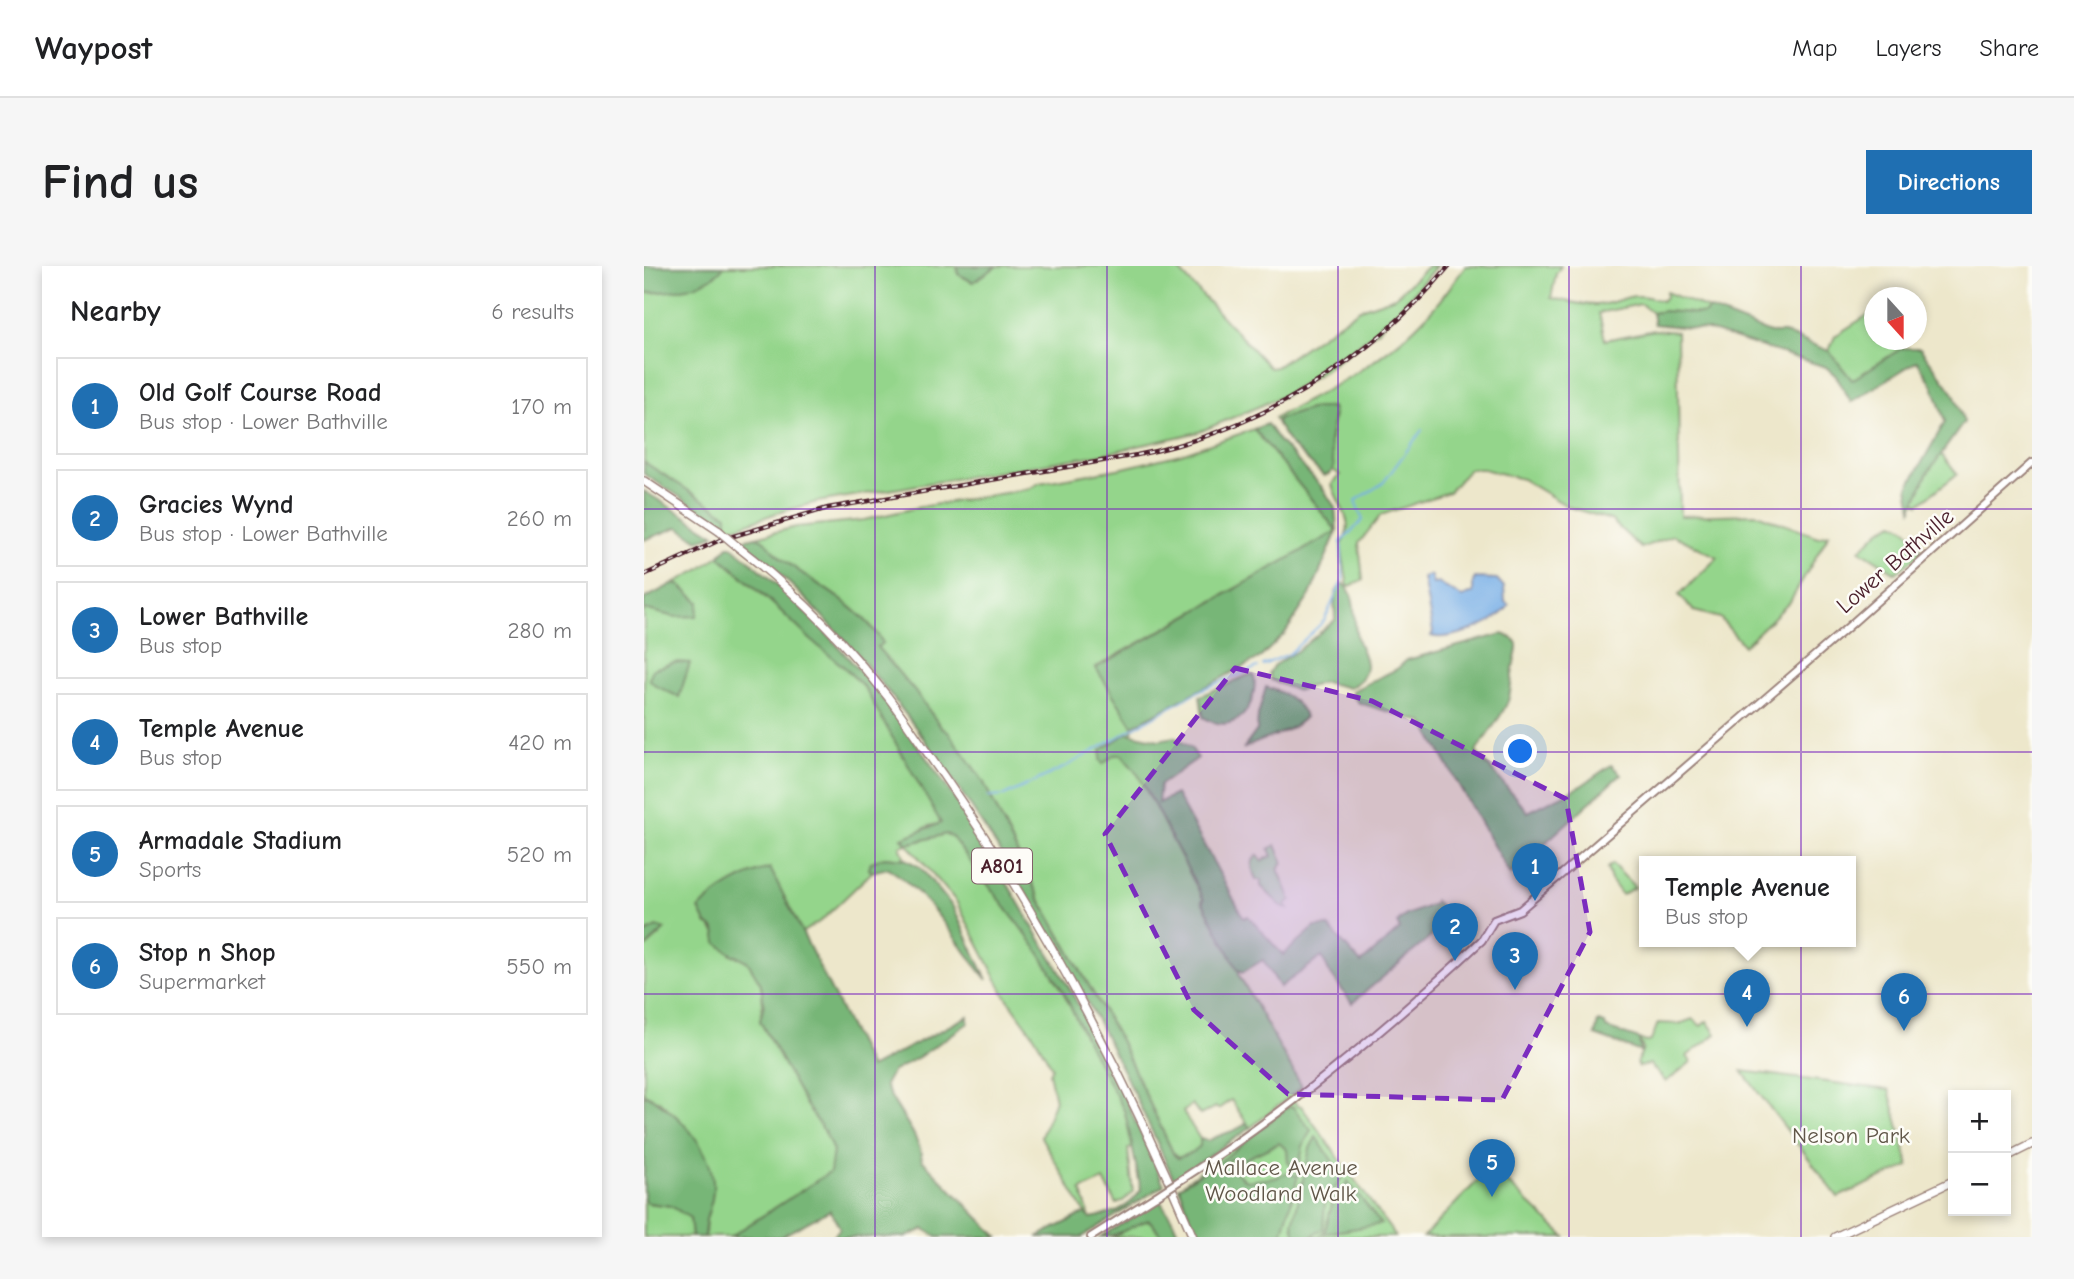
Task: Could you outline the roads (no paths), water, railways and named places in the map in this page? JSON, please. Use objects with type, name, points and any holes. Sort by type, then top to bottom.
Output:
[{"type":"main road","name":"Lower Bathville","points":[[1091,1237],[1227,1150],[1362,1049],[1482,940],[1494,920],[1520,910],[1857,619],[2032,463]]},
{"type":"main road","name":"A801","points":[[644,481],[719,531],[767,569],[813,611],[888,698],[965,807],[1016,888],[1101,1039],[1139,1115],[1193,1237]]},
{"type":"main road","points":[[2011,1154],[2032,1144]]},
{"type":"main road","points":[[1835,1237],[1948,1183]]},
{"type":"water","points":[[1431,576],[1433,584],[1438,583],[1462,597],[1473,593],[1475,578],[1497,579],[1504,587],[1505,602],[1509,605],[1495,618],[1461,634],[1431,636],[1433,632],[1423,578]]},
{"type":"waterway","points":[[1263,665],[1289,654],[1324,621],[1343,579],[1341,542],[1363,520],[1355,501],[1383,483],[1422,430]]},
{"type":"waterway","points":[[988,797],[1004,796],[1063,768],[1203,689],[1258,667]]},
{"type":"railway","points":[[644,575],[720,540],[828,508],[1137,455],[1182,444],[1226,428],[1269,410],[1348,361],[1384,333],[1418,301],[1449,266]]},
{"type":"place","name":"Old Golf Course Road","points":[[1535,901]]},
{"type":"place","name":"Gracies Wynd","points":[[1455,961]]},
{"type":"place","name":"Lower Bathville","points":[[1515,990]]},
{"type":"place","name":"Temple Avenue","points":[[1747,1027]]},
{"type":"place","name":"Stop n Shop","points":[[1904,1031]]},
{"type":"place","name":"Armadale Stadium","points":[[1492,1197]]},
{"type":"park label","name":"Nelson Park","points":[[1851,1135]]},
{"type":"park label","name":"Mallace Avenue Woodland Walk","points":[[1281,1180]]}]
